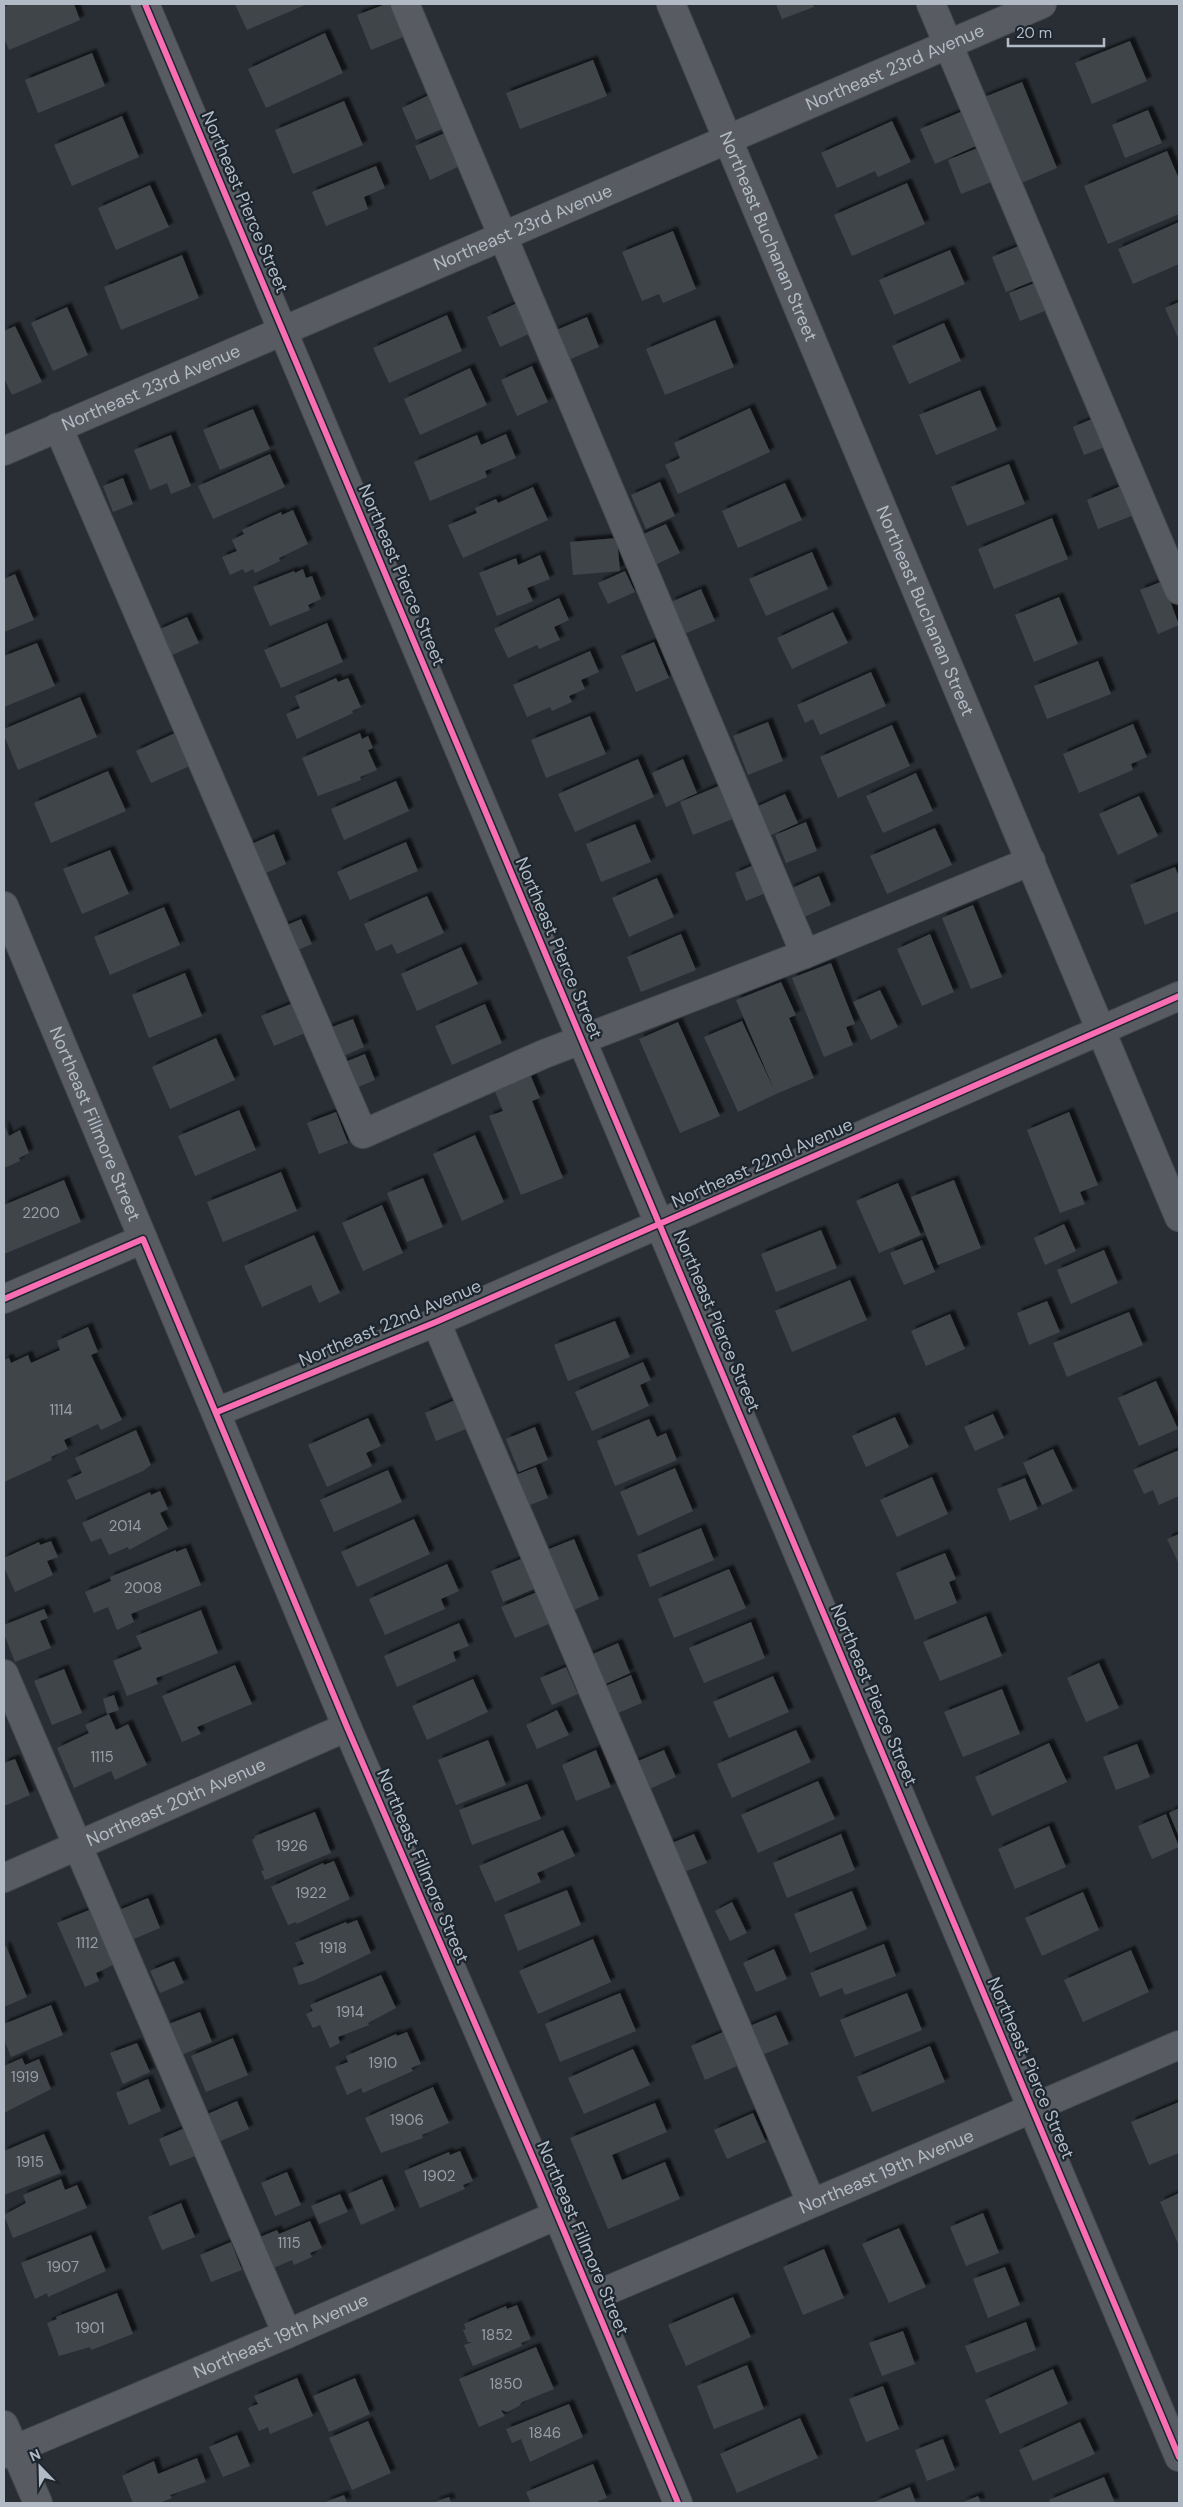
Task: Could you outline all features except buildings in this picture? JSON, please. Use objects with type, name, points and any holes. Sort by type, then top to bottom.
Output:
[{"type":"street","name":"Northeast Pierce Street","points":[[146,4],[1179,2457]]},
{"type":"street","points":[[405,4],[805,954]]},
{"type":"street","name":"Northeast Buchanan Street","points":[[671,4],[1031,861],[1099,1030],[1179,1217]]},
{"type":"street","points":[[931,4],[1179,590]]},
{"type":"street","name":"Northeast 23rd Avenue","points":[[4,451],[1042,4]]},
{"type":"street","points":[[58,427],[363,1134],[544,1054],[805,954],[1031,861]]},
{"type":"street","name":"Northeast Fillmore Street","points":[[4,906],[217,1412],[347,1728],[557,2215],[678,2503]]},
{"type":"street","name":"Northeast 22nd Avenue","points":[[217,1412],[436,1322],[1179,996]]},
{"type":"street","points":[[4,1299],[143,1239]]},
{"type":"street","points":[[436,1322],[811,2202]]},
{"type":"street","points":[[4,1674],[76,1846],[287,2334]]},
{"type":"street","name":"Northeast 20th Avenue","points":[[4,1878],[347,1728]]},
{"type":"street","name":"Northeast 19th Avenue","points":[[592,2297],[811,2202],[1032,2110],[1179,2045]]},
{"type":"street","name":"Northeast 19th Avenue","points":[[9,2452],[287,2334],[557,2215]]},
{"type":"street","points":[[4,2425],[9,2452],[38,2503]]},
{"type":"cycle path","points":[[145,4],[1179,2457]]},
{"type":"cycle path","points":[[217,1412],[436,1322],[1179,996]]},
{"type":"cycle path","points":[[4,1299],[143,1239],[347,1727],[543,2181],[678,2503]]}]
